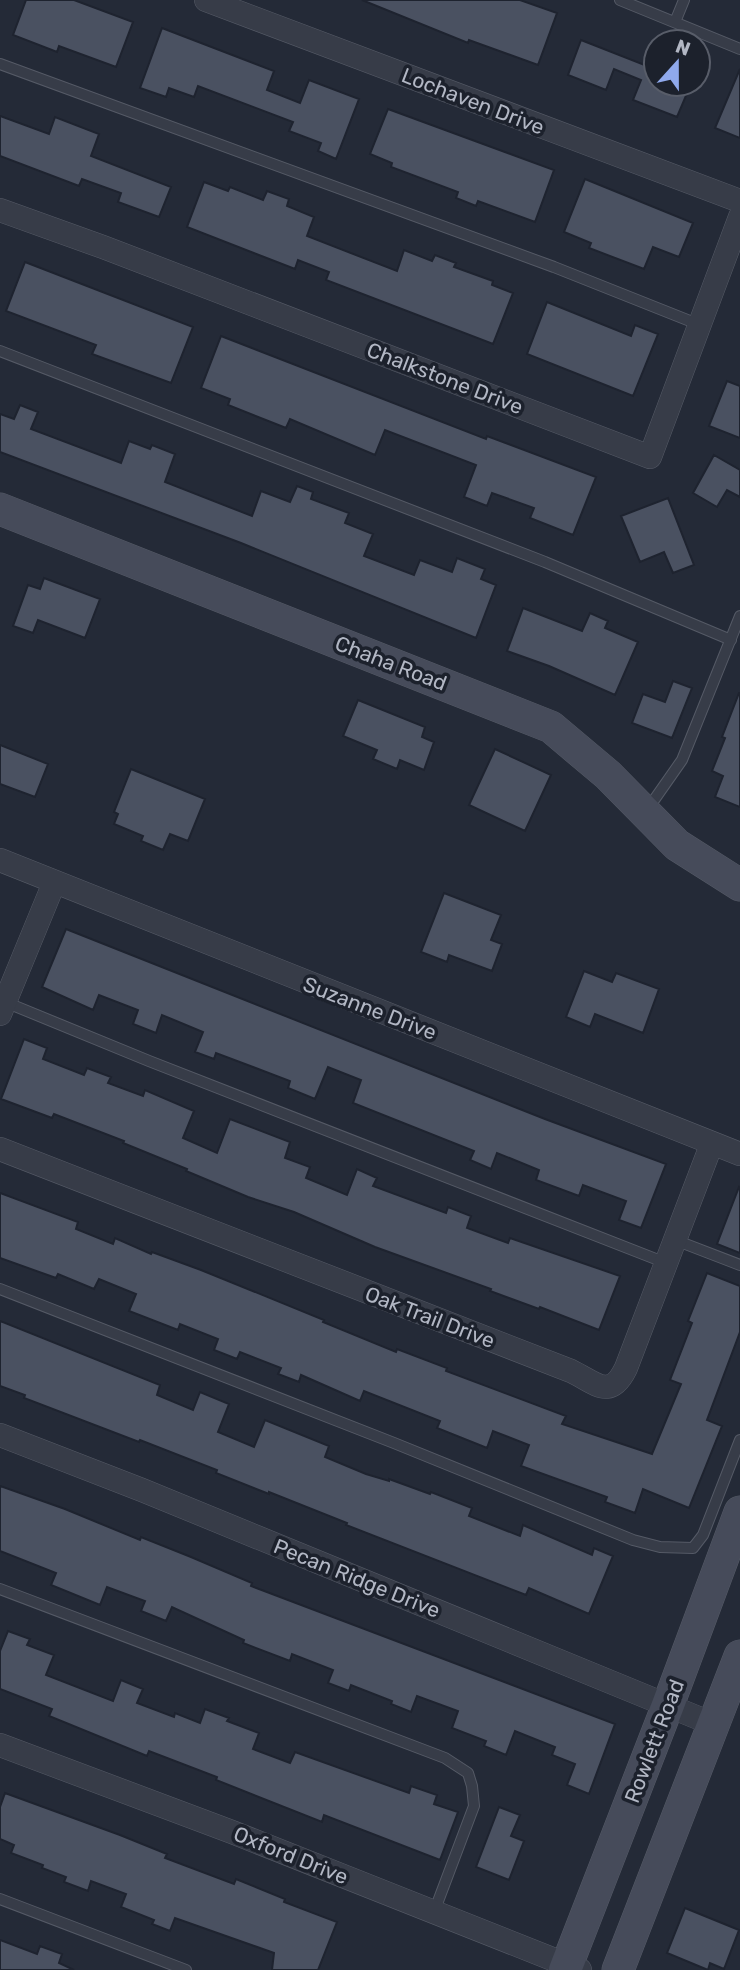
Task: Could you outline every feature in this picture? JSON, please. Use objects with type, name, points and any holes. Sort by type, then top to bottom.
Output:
[{"type":"street","name":"Lochaven Drive","points":[[206,0],[740,201]]},
{"type":"street","name":"Chalkstone Drive","points":[[0,210],[650,457],[740,217]]},
{"type":"street","name":"Chaha Road","points":[[0,509],[551,727],[608,775],[677,845],[740,885]]},
{"type":"street","name":"Suzanne Drive","points":[[0,860],[740,1154]]},
{"type":"street","points":[[3,1008],[54,883]]},
{"type":"street","name":"Oak Trail Drive","points":[[0,1149],[571,1371],[602,1387],[612,1387],[620,1381],[712,1143]]},
{"type":"street","name":"Pecan Ridge Drive","points":[[0,1436],[142,1490],[713,1724]]},
{"type":"street","name":"Rowlett Road","points":[[571,1968],[740,1511]]},
{"type":"street","points":[[619,1970],[740,1656]]},
{"type":"street","name":"Oxford Drive","points":[[0,1745],[232,1832],[571,1968]]},
{"type":"lane","points":[[620,0],[740,48]]},
{"type":"lane","points":[[675,22],[684,0]]},
{"type":"lane","points":[[0,64],[554,267],[699,325]]},
{"type":"lane","points":[[0,351],[545,562],[731,640]]},
{"type":"lane","points":[[645,812],[682,760],[740,616]]},
{"type":"lane","points":[[3,1008],[149,1061],[666,1263]]},
{"type":"lane","points":[[675,1240],[740,1265]]},
{"type":"lane","points":[[0,1289],[633,1540],[660,1547],[693,1548],[703,1535],[740,1440]]},
{"type":"lane","points":[[0,1590],[445,1758],[468,1773],[474,1806],[434,1912]]},
{"type":"lane","points":[[0,1899],[186,1970]]},
{"type":"building","points":[[26,0],[74,0],[133,22],[116,67],[59,46],[57,52],[13,35]]},
{"type":"building","points":[[362,0],[520,0],[557,13],[538,65],[469,40],[468,43]]},
{"type":"building","points":[[162,28],[274,71],[267,90],[300,103],[309,80],[359,99],[336,159],[318,151],[321,143],[289,131],[293,122],[198,86],[194,97],[169,88],[166,97],[140,88]]},
{"type":"building","points":[[581,40],[642,64],[642,98],[685,98],[677,117],[633,100],[641,80],[614,69],[606,90],[568,75]]},
{"type":"building","points":[[740,69],[740,138],[715,128]]},
{"type":"building","points":[[388,109],[554,170],[535,222],[478,201],[476,206],[456,198],[458,192],[391,167],[392,163],[370,154]]},
{"type":"building","points":[[0,116],[49,134],[55,117],[99,134],[91,156],[171,187],[159,217],[118,202],[121,193],[82,179],[79,186],[0,156]]},
{"type":"building","points":[[585,179],[693,223],[679,257],[653,247],[644,269],[589,248],[591,243],[564,232]]},
{"type":"building","points":[[204,182],[228,191],[230,187],[263,200],[267,191],[289,199],[287,206],[314,217],[307,236],[397,271],[404,250],[432,261],[435,255],[456,263],[454,267],[493,281],[492,285],[513,293],[493,344],[326,280],[329,272],[298,260],[295,269],[187,227]]},
{"type":"building","points":[[25,262],[193,327],[171,383],[92,354],[96,345],[6,311]]},
{"type":"building","points":[[547,302],[631,336],[635,325],[658,334],[633,396],[527,354]]},
{"type":"building","points":[[221,336],[486,439],[487,436],[596,477],[573,535],[530,518],[534,508],[492,493],[487,506],[464,497],[476,465],[385,430],[375,455],[290,419],[286,428],[228,405],[230,399],[201,388]]},
{"type":"building","points":[[727,381],[740,386],[740,438],[709,426]]},
{"type":"building","points":[[20,405],[38,412],[31,429],[121,463],[129,441],[150,449],[152,445],[175,454],[165,482],[252,516],[261,491],[290,502],[297,486],[313,492],[311,499],[349,513],[345,523],[373,534],[364,556],[414,575],[420,560],[452,572],[457,558],[485,569],[481,579],[496,585],[476,638],[241,543],[0,452],[0,414],[14,419]]},
{"type":"building","points":[[714,455],[740,470],[740,497],[727,490],[717,507],[693,493]]},
{"type":"building","points":[[668,498],[694,565],[673,573],[664,552],[640,562],[621,516]]},
{"type":"building","points":[[44,578],[100,599],[85,638],[38,620],[33,633],[13,626],[28,585],[40,589]]},
{"type":"building","points":[[523,608],[582,631],[590,613],[608,621],[605,628],[638,642],[615,695],[507,651]]},
{"type":"building","points":[[673,681],[692,688],[672,738],[632,723],[643,694],[665,702]]},
{"type":"building","points":[[739,693],[740,807],[715,797],[723,776],[712,771]]},
{"type":"building","points":[[358,700],[425,727],[422,737],[434,742],[424,770],[400,760],[397,769],[373,759],[377,750],[343,736]]},
{"type":"building","points":[[0,745],[48,764],[35,797],[0,784]]},
{"type":"building","points":[[495,749],[551,775],[525,831],[469,805]]},
{"type":"building","points":[[131,769],[205,799],[188,841],[170,834],[163,850],[141,841],[143,836],[114,824],[118,814],[114,812]]},
{"type":"building","points":[[444,893],[501,915],[491,940],[502,944],[492,971],[449,955],[447,962],[421,952]]},
{"type":"building","points":[[66,929],[545,1119],[666,1164],[641,1228],[619,1220],[626,1201],[583,1185],[579,1196],[536,1180],[539,1170],[497,1153],[491,1169],[470,1160],[474,1151],[353,1103],[361,1080],[328,1067],[315,1099],[288,1088],[290,1081],[216,1053],[214,1059],[195,1052],[203,1032],[162,1015],[156,1033],[133,1024],[138,1010],[99,995],[93,1010],[42,987]]},
{"type":"building","points":[[584,971],[612,982],[616,973],[659,989],[643,1033],[595,1014],[590,1027],[566,1017]]},
{"type":"building","points":[[24,1039],[47,1048],[43,1059],[84,1075],[87,1068],[111,1077],[108,1083],[143,1096],[145,1090],[194,1111],[183,1138],[217,1153],[230,1119],[290,1142],[285,1158],[310,1167],[306,1178],[347,1195],[357,1169],[377,1178],[373,1186],[446,1213],[448,1207],[471,1216],[467,1228],[508,1243],[510,1238],[620,1276],[599,1330],[375,1247],[294,1212],[248,1197],[123,1143],[124,1141],[54,1114],[52,1118],[1,1099]]},
{"type":"building","points":[[740,1188],[740,1253],[717,1244]]},
{"type":"building","points":[[0,1193],[78,1222],[76,1229],[113,1244],[115,1238],[151,1254],[152,1252],[201,1270],[396,1352],[397,1349],[447,1368],[446,1371],[566,1416],[562,1424],[652,1454],[681,1384],[670,1380],[692,1323],[688,1321],[707,1273],[740,1286],[740,1332],[707,1420],[722,1426],[689,1508],[643,1489],[635,1513],[605,1502],[607,1497],[521,1466],[529,1445],[493,1431],[487,1448],[437,1428],[440,1421],[364,1391],[360,1401],[301,1375],[299,1382],[278,1374],[281,1368],[240,1352],[237,1359],[214,1350],[218,1339],[180,1324],[178,1330],[129,1311],[136,1294],[99,1279],[94,1289],[58,1274],[56,1278],[0,1258]]},
{"type":"building","points":[[0,1321],[160,1385],[157,1395],[193,1410],[200,1392],[229,1404],[218,1432],[254,1447],[265,1420],[329,1446],[325,1457],[366,1474],[430,1494],[431,1492],[472,1508],[469,1516],[520,1536],[523,1525],[592,1555],[594,1548],[613,1556],[589,1614],[529,1588],[526,1595],[216,1473],[217,1470],[24,1398],[25,1395],[0,1386]]},
{"type":"building","points":[[0,1486],[140,1540],[141,1537],[252,1583],[251,1586],[615,1724],[589,1794],[567,1785],[575,1764],[552,1755],[555,1747],[515,1731],[506,1755],[484,1746],[486,1741],[452,1728],[458,1711],[417,1696],[411,1712],[391,1704],[392,1701],[351,1685],[349,1691],[328,1683],[333,1670],[292,1654],[290,1661],[243,1643],[244,1640],[172,1607],[166,1621],[141,1611],[145,1601],[107,1587],[100,1605],[51,1585],[56,1573],[0,1551]]},
{"type":"building","points":[[8,1631],[30,1639],[27,1645],[54,1655],[46,1675],[113,1701],[121,1680],[143,1689],[137,1703],[174,1717],[175,1713],[200,1723],[205,1709],[229,1718],[227,1721],[259,1733],[253,1749],[290,1763],[295,1752],[409,1793],[411,1786],[437,1795],[434,1804],[458,1812],[440,1860],[324,1815],[322,1822],[216,1780],[217,1777],[149,1751],[147,1756],[49,1716],[52,1709],[0,1689],[0,1651]]},
{"type":"building","points":[[5,1793],[120,1835],[167,1854],[165,1858],[234,1884],[236,1879],[285,1899],[284,1902],[337,1922],[318,1970],[272,1970],[274,1953],[175,1918],[170,1931],[152,1924],[154,1920],[121,1907],[126,1894],[91,1881],[88,1891],[64,1882],[66,1877],[42,1868],[43,1865],[11,1853],[14,1845],[0,1839],[0,1807]]},
{"type":"building","points":[[499,1807],[520,1815],[511,1836],[524,1841],[509,1880],[476,1867]]},
{"type":"building","points":[[685,1908],[739,1930],[724,1969],[710,1963],[708,1970],[667,1953]]},
{"type":"building","points":[[0,1940],[37,1954],[40,1946],[62,1954],[59,1963],[74,1970],[0,1970]]}]
